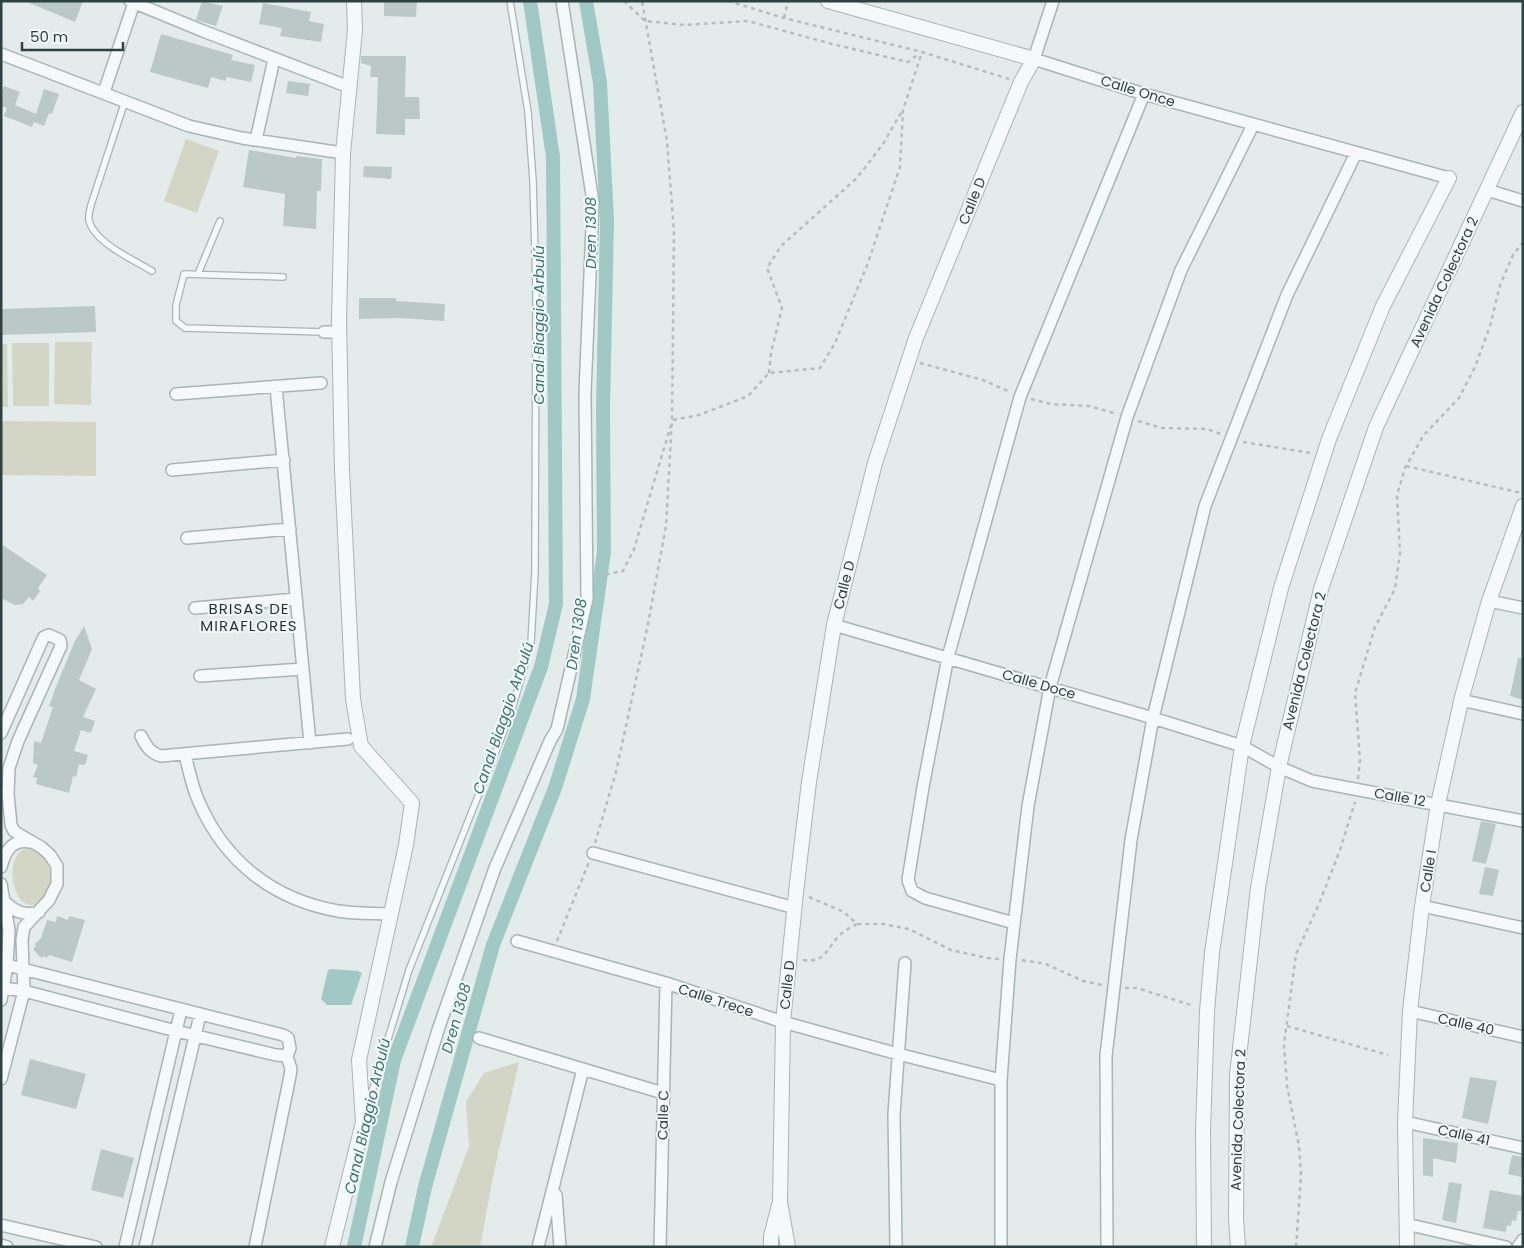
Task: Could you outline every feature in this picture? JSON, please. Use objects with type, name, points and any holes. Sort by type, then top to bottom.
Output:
[{"type":"street","points":[[332,1247],[363,1122],[359,1060],[406,845],[412,803],[361,746],[353,699],[342,470],[339,332],[343,153],[354,30],[354,1]]},
{"type":"street","points":[[376,1247],[391,1182],[436,1036],[494,868],[557,729],[587,599],[585,393],[593,202],[562,1]]},
{"type":"street","name":"Calle Once","points":[[828,1],[1034,59],[1144,94],[1449,178]]},
{"type":"street","name":"Calle D","points":[[788,1247],[780,1202],[783,1022],[809,782],[834,625],[875,463],[916,338],[1021,82],[1034,59],[1053,1]]},
{"type":"street","points":[[104,92],[132,2],[349,87]]},
{"type":"street","points":[[1,54],[189,126],[256,140],[343,153]]},
{"type":"street","points":[[256,140],[274,58]]},
{"type":"street","points":[[1014,923],[925,898],[912,891],[908,880],[923,787],[948,657],[1020,397],[1144,94]]},
{"type":"street","name":"Avenida Colectora 2","points":[[1238,1247],[1236,1219],[1237,1075],[1258,888],[1278,767],[1321,589],[1376,427],[1523,112]]},
{"type":"street","points":[[1001,1247],[1001,1080],[1014,923],[1028,806],[1050,687],[1126,417],[1181,270],[1253,125]]},
{"type":"street","points":[[1107,1247],[1106,1056],[1130,840],[1153,718],[1205,506],[1287,295],[1356,153]]},
{"type":"street","points":[[1204,1247],[1203,1131],[1212,952],[1242,746],[1285,574],[1329,439],[1383,306],[1449,178]]},
{"type":"street","points":[[1487,190],[1523,201]]},
{"type":"street","points":[[324,332],[339,332]]},
{"type":"street","points":[[176,394],[321,383]]},
{"type":"street","points":[[276,387],[310,742]]},
{"type":"street","points":[[172,470],[284,460]]},
{"type":"street","name":"Calle I","points":[[1406,1247],[1405,1122],[1410,1011],[1422,906],[1438,804],[1461,700],[1489,601],[1523,506]]},
{"type":"street","points":[[187,538],[290,529]]},
{"type":"street","points":[[195,608],[296,599]]},
{"type":"street","points":[[1489,601],[1523,608]]},
{"type":"street","name":"Calle Doce","points":[[834,625],[1050,687],[1242,746]]},
{"type":"street","points":[[1,733],[44,637],[49,634],[55,636],[60,640],[60,646],[18,741],[7,778],[10,825],[14,831],[50,855],[57,866],[57,884],[54,892],[39,912],[24,927],[22,940],[24,991],[1,1078]]},
{"type":"street","points":[[200,676],[303,670]]},
{"type":"street","points":[[1461,700],[1523,714]]},
{"type":"street","points":[[141,736],[147,747],[155,754],[161,756],[348,739]]},
{"type":"street","name":"Calle 12","points":[[1242,746],[1278,767],[1312,781],[1523,821]]},
{"type":"street","points":[[185,754],[198,801],[207,820],[230,854],[258,879],[284,894],[339,911],[391,914]]},
{"type":"street","points":[[1,867],[6,853],[12,845],[18,841],[32,842]]},
{"type":"street","points":[[592,852],[794,908]]},
{"type":"street","points":[[1,884],[9,930],[7,965],[1,1000]]},
{"type":"street","points":[[4,901],[21,914],[29,915],[39,912]]},
{"type":"street","points":[[1422,906],[1523,928]]},
{"type":"street","name":"Calle Trece","points":[[517,941],[666,984],[783,1022],[1001,1080]]},
{"type":"street","points":[[896,1247],[894,1114],[905,963]]},
{"type":"street","points":[[7,965],[283,1035],[288,1038],[290,1048],[287,1056],[291,1069],[290,1076],[255,1247]]},
{"type":"street","name":"Calle C","points":[[660,1247],[666,984]]},
{"type":"street","points":[[4,988],[24,991],[195,1036],[287,1056]]},
{"type":"street","points":[[125,1247],[181,1010]]},
{"type":"street","name":"Calle 40","points":[[1410,1011],[1523,1037]]},
{"type":"street","points":[[145,1247],[200,1015]]},
{"type":"street","points":[[479,1038],[663,1093]]},
{"type":"street","points":[[538,1247],[555,1186],[583,1069]]},
{"type":"street","name":"Calle 41","points":[[1405,1122],[1523,1148]]},
{"type":"street","points":[[555,1186],[560,1247]]},
{"type":"street","name":"Calle D","points":[[771,1247],[771,1236],[780,1202]]},
{"type":"street","points":[[1406,1224],[1506,1247]]},
{"type":"street","points":[[1,1225],[96,1247]]},
{"type":"street","points":[[1518,1247],[1523,1240]]},
{"type":"street","points":[[1,1246],[6,1247]]},
{"type":"lane","points":[[363,1122],[410,970],[511,713],[531,643],[535,571],[536,288],[533,181],[528,112],[510,1]]},
{"type":"lane","points":[[125,101],[91,205],[89,219],[94,232],[101,239],[152,271]]},
{"type":"lane","points":[[198,274],[220,222]]},
{"type":"lane","points":[[283,277],[184,274],[176,304],[176,321],[185,328],[324,332]]},
{"type":"path","points":[[624,1],[645,21],[684,25],[748,21],[908,62],[922,52]]},
{"type":"path","points":[[552,951],[592,852],[616,772],[649,620],[666,526],[672,420],[674,232],[667,141],[642,1]]},
{"type":"path","points":[[728,1],[784,18],[922,52],[1021,82]]},
{"type":"path","points":[[784,18],[788,1]]},
{"type":"path","points":[[672,420],[699,415],[748,396],[769,373],[771,353],[782,308],[767,268],[781,246],[857,178],[883,144],[903,110],[922,52]]},
{"type":"path","points":[[769,373],[820,368],[834,343],[868,263],[900,167],[903,110]]},
{"type":"path","points":[[1296,1247],[1301,1176],[1299,1146],[1287,1086],[1284,1044],[1296,954],[1319,904],[1340,850],[1351,817],[1357,790],[1360,760],[1355,693],[1375,627],[1395,589],[1400,553],[1397,495],[1406,466],[1423,436],[1459,398],[1475,367],[1490,326],[1500,285],[1513,255],[1523,242]]},
{"type":"path","points":[[594,577],[623,571],[634,550],[672,420]]},
{"type":"path","points":[[1406,466],[1523,493]]},
{"type":"path","points":[[789,958],[813,961],[825,955],[841,934],[857,924]]},
{"type":"path","points":[[1287,1026],[1388,1055]]},
{"type":"green space","points":[[186,139],[219,151],[197,213],[164,201]]},
{"type":"green space","points":[[55,342],[92,342],[91,405],[54,404]]},
{"type":"green space","points":[[12,343],[49,343],[49,406],[13,406]]},
{"type":"green space","points":[[1,344],[7,344],[8,407],[1,407]]},
{"type":"green space","points":[[1,421],[96,422],[96,476],[1,475]]},
{"type":"green space","points":[[28,848],[38,852],[45,858],[51,878],[46,896],[40,902],[32,905],[25,903],[19,897],[13,878],[15,859],[20,852]]},
{"type":"green space","points":[[519,1062],[493,1177],[480,1247],[431,1247],[469,1146],[466,1102],[484,1073]]},
{"type":"water","points":[[328,970],[362,973],[351,1005],[327,1005],[321,999]]},
{"type":"building","points":[[25,1],[83,1],[75,22]]},
{"type":"building","points":[[202,1],[223,6],[216,26],[196,20]]},
{"type":"building","points":[[384,1],[417,1],[416,17],[384,16]]},
{"type":"building","points":[[263,3],[311,12],[309,21],[324,24],[321,42],[280,36],[282,28],[259,24]]},
{"type":"building","points":[[161,34],[233,55],[231,60],[255,65],[251,82],[227,77],[225,81],[211,77],[208,88],[150,72]]},
{"type":"building","points":[[361,56],[406,56],[405,97],[419,97],[420,119],[405,119],[405,135],[376,134],[378,77],[370,77],[371,66],[361,63]]},
{"type":"building","points":[[288,81],[310,84],[308,96],[286,93]]},
{"type":"building","points":[[4,86],[20,92],[15,105],[36,114],[44,89],[59,94],[52,114],[49,113],[44,126],[34,122],[32,127],[4,116],[7,108],[1,106],[1,94]]},
{"type":"building","points":[[249,150],[296,158],[296,156],[322,159],[321,191],[317,191],[316,229],[283,226],[285,194],[243,187]]},
{"type":"building","points":[[364,166],[392,167],[391,179],[363,177]]},
{"type":"building","points":[[359,298],[396,298],[396,301],[445,304],[444,321],[400,318],[359,319]]},
{"type":"building","points":[[95,306],[96,332],[1,335],[1,309]]},
{"type":"building","points":[[1,544],[47,575],[38,588],[40,591],[33,601],[29,597],[23,604],[15,605],[1,598]]},
{"type":"building","points":[[84,626],[92,649],[79,680],[96,689],[83,717],[95,721],[91,733],[81,730],[74,751],[88,755],[85,765],[79,764],[76,777],[73,776],[69,793],[36,784],[37,778],[33,777],[38,765],[33,763],[34,741],[41,743],[53,707],[49,706],[57,684],[75,641]]},
{"type":"building","points":[[1518,658],[1523,658],[1523,700],[1510,696]]},
{"type":"building","points":[[1481,821],[1496,824],[1486,864],[1472,861]]},
{"type":"building","points":[[1485,867],[1499,870],[1493,896],[1479,894]]},
{"type":"building","points":[[57,916],[68,920],[69,916],[85,920],[72,962],[49,955],[46,958],[44,956],[41,958],[33,949],[41,938],[47,920],[56,922]]},
{"type":"building","points":[[30,1059],[86,1074],[76,1109],[21,1095]]},
{"type":"building","points":[[1470,1077],[1497,1081],[1488,1124],[1462,1118]]},
{"type":"building","points":[[1423,1138],[1458,1143],[1456,1163],[1433,1158],[1433,1177],[1423,1175]]},
{"type":"building","points":[[101,1149],[134,1158],[123,1198],[91,1190]]},
{"type":"building","points":[[1512,1155],[1523,1157],[1521,1177],[1508,1174]]},
{"type":"building","points":[[1449,1182],[1462,1184],[1456,1223],[1442,1220]]},
{"type":"building","points":[[1490,1190],[1523,1196],[1521,1211],[1518,1211],[1516,1221],[1512,1220],[1511,1226],[1507,1225],[1506,1232],[1483,1228]]},
{"type":"waterway","name":"Canal Biaggio Arbulú","points":[[354,1247],[394,1060],[541,667],[556,604],[553,157],[530,1]]},
{"type":"waterway","name":"Dren 1308","points":[[412,1247],[425,1187],[493,945],[555,788],[583,699],[604,552],[603,410],[607,220],[600,83],[586,1]]},
{"type":"district","name":"BRISAS DE MIRAFLORES","points":[[249,616]]}]
